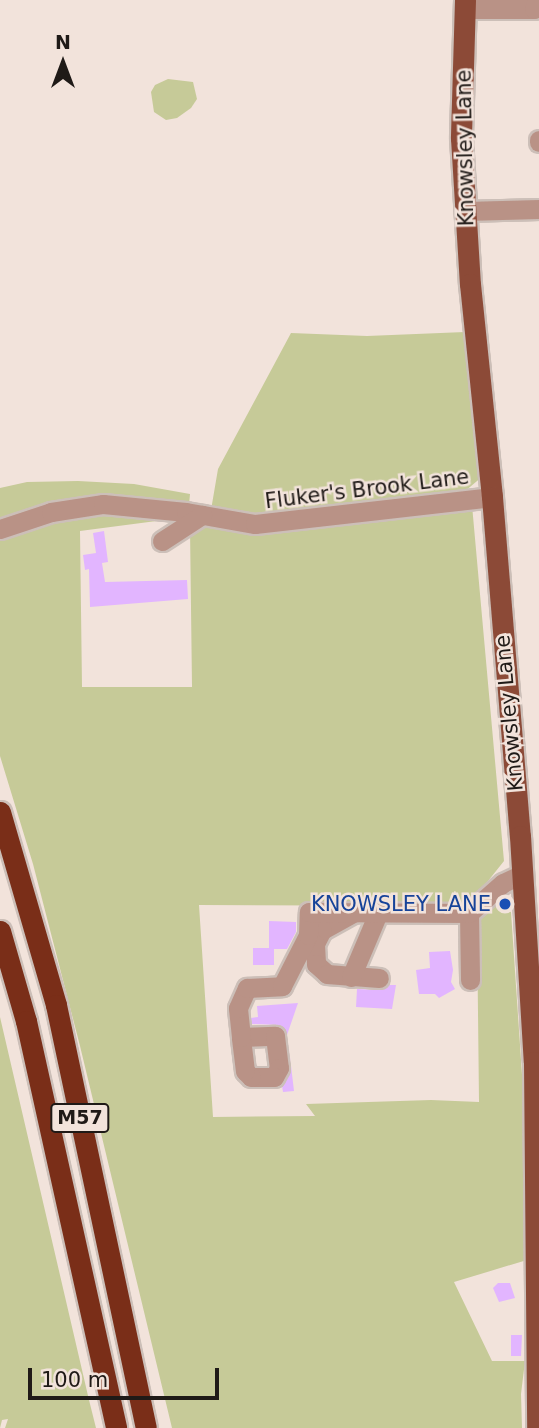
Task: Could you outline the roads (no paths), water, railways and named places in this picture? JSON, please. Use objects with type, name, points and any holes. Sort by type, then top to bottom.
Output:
[{"type":"highway","name":"M57","points":[[0,812],[56,1005],[146,1428]]},
{"type":"highway","name":"M57","points":[[0,931],[26,1021],[116,1428]]},
{"type":"main road","name":"Knowsley Lane","points":[[465,5],[461,138],[465,211],[492,497],[534,1062],[538,1266],[537,1428]]},
{"type":"street","points":[[465,5],[534,9],[537,0]]},
{"type":"street","points":[[465,211],[539,209]]},
{"type":"street","name":"Fluker's Brook Lane","points":[[0,528],[51,512],[103,504],[255,524],[492,497]]},
{"type":"street","points":[[162,541],[202,515]]},
{"type":"street","points":[[241,1037],[238,1008],[241,996],[247,988],[282,986],[308,935],[309,912],[469,914],[503,883],[522,874]]},
{"type":"street","points":[[354,912],[322,930],[314,951],[322,972],[379,978]]},
{"type":"street","points":[[351,977],[378,913]]},
{"type":"street","points":[[469,914],[470,980]]},
{"type":"place","name":"KNOWSLEY LANE","points":[[505,904]]}]
